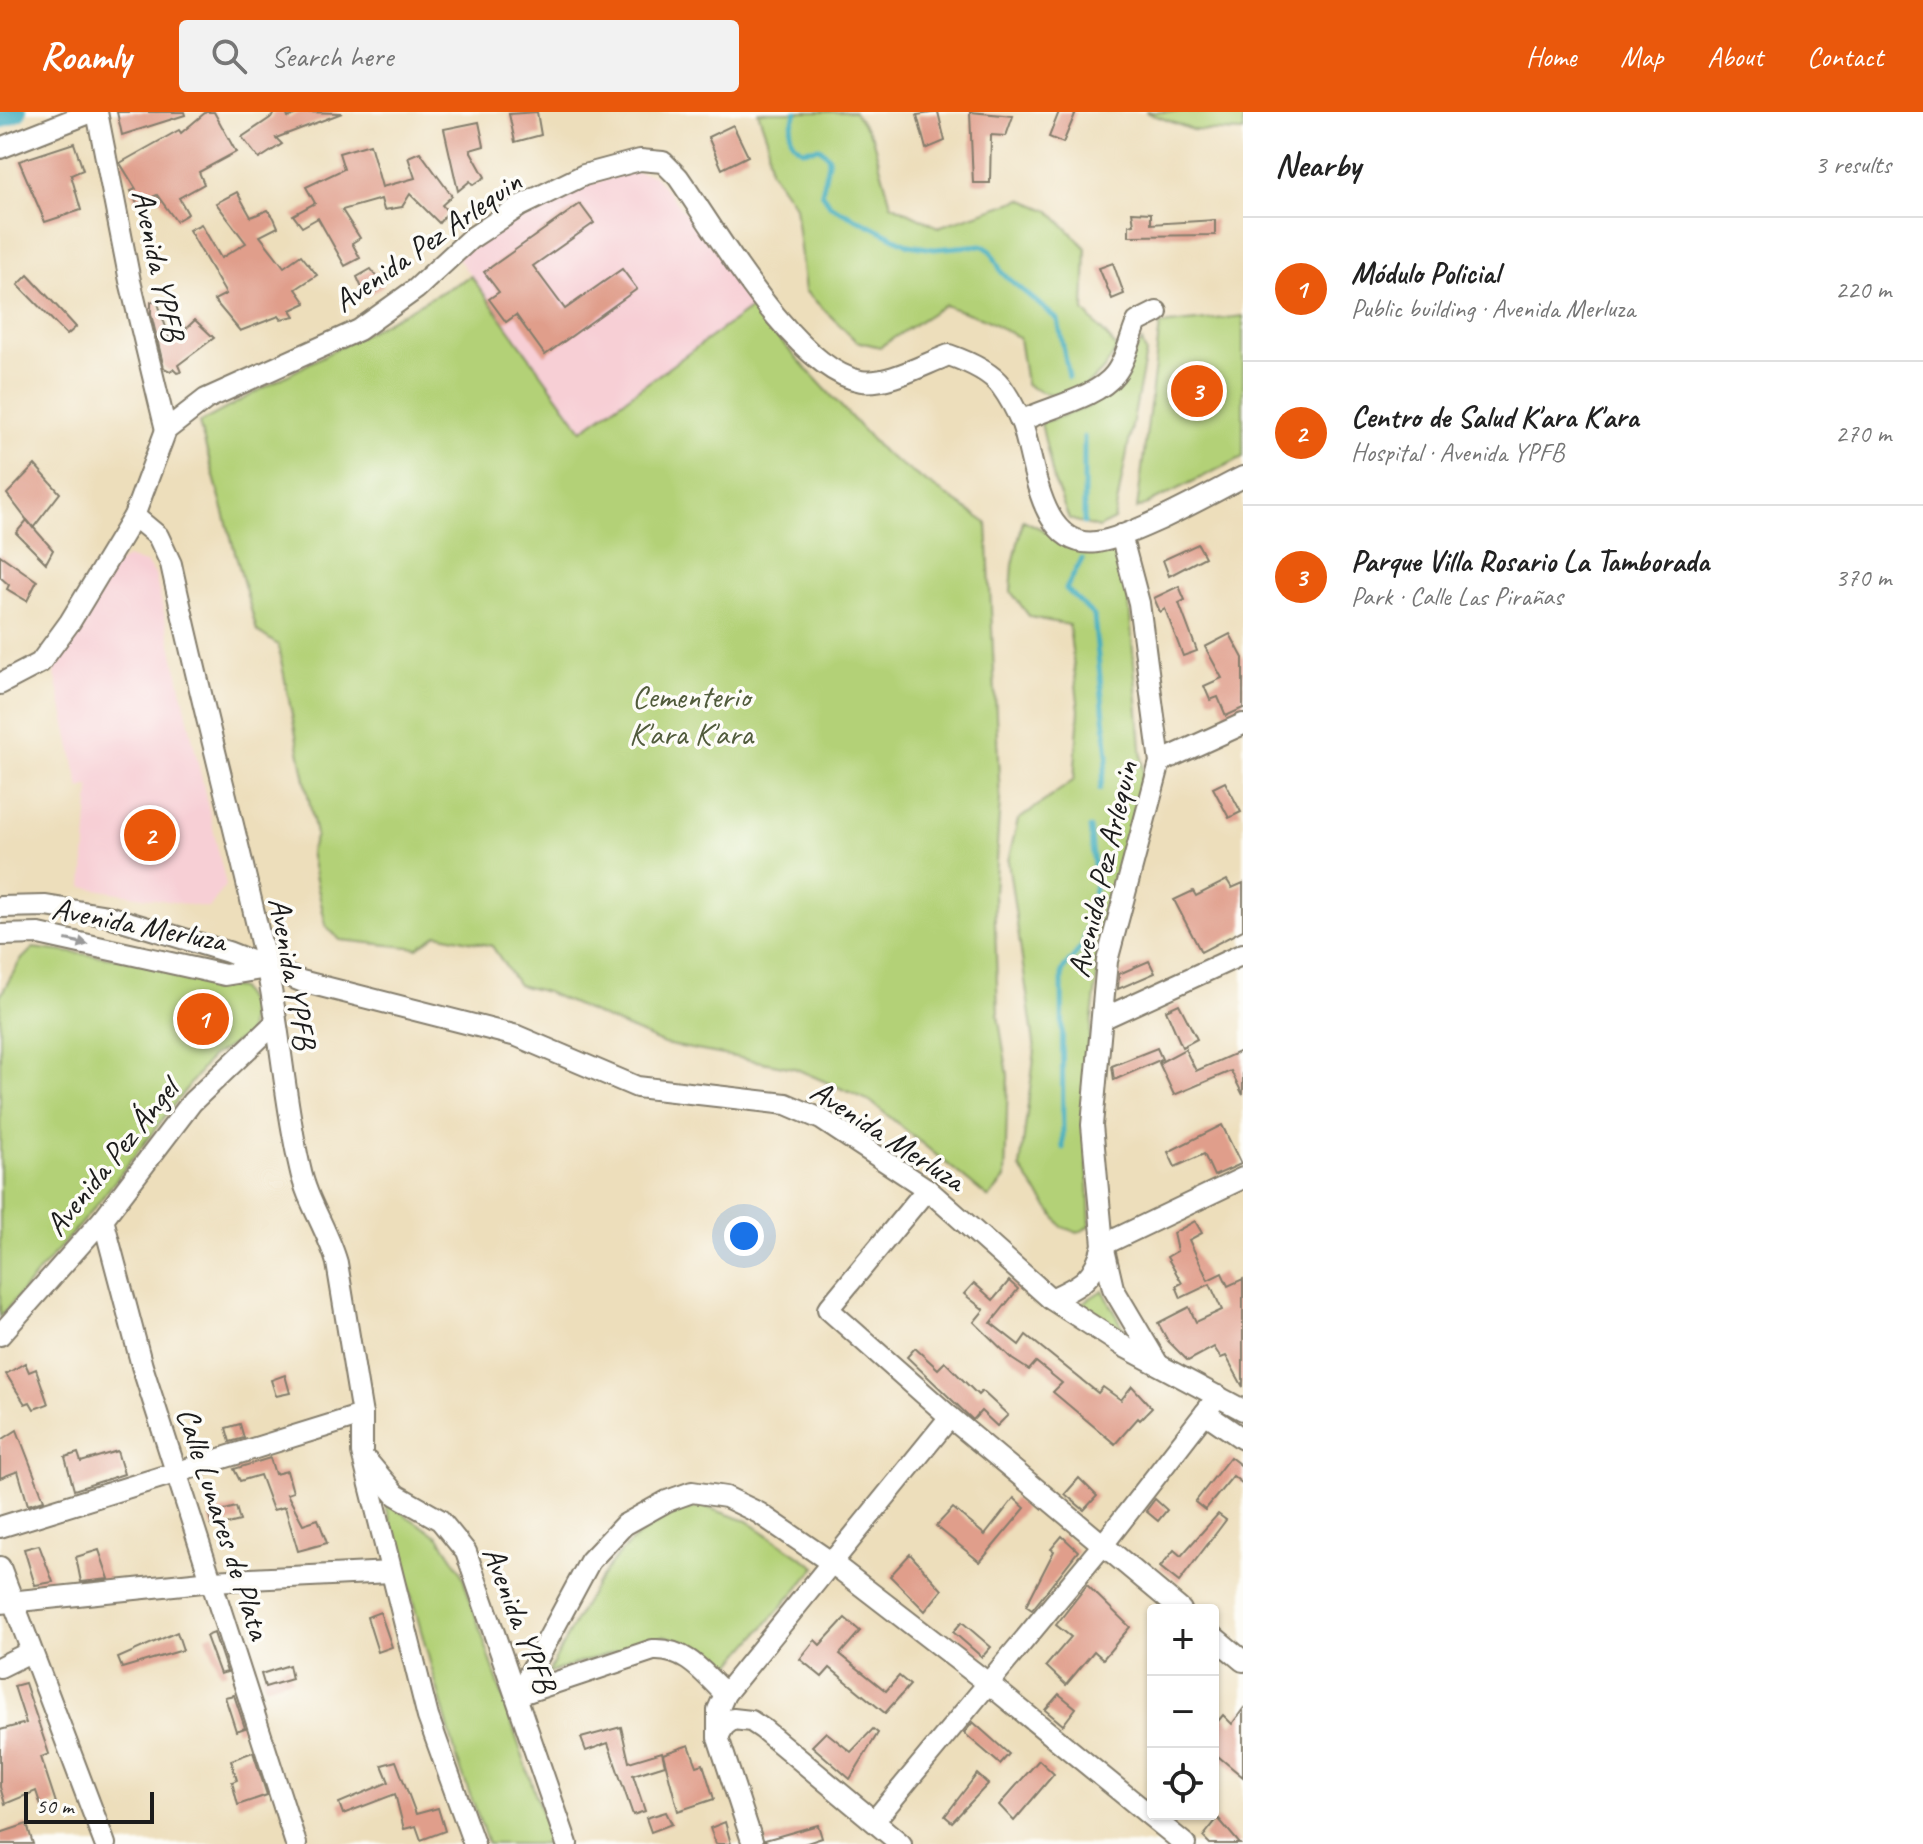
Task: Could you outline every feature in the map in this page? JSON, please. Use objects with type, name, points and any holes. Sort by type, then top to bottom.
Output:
[{"type":"street","points":[[0,148],[87,113]]},
{"type":"street","name":"Avenida YPFB","points":[[87,113],[166,430]]},
{"type":"street","name":"Avenida Pez Arlequin","points":[[166,430],[206,399],[359,330],[416,289],[470,239],[520,206],[584,175],[640,160],[663,162],[678,177],[795,341],[834,371],[862,381],[888,377],[949,355],[968,361],[999,383],[1021,421],[1044,502],[1060,530],[1085,542],[1121,535],[1139,603],[1160,762],[1107,961],[1092,1125],[1103,1245],[1113,1288],[1158,1364]]},
{"type":"street","points":[[1021,421],[1050,406],[1094,394],[1116,373],[1137,322],[1157,312]]},
{"type":"street","points":[[0,684],[40,663],[70,622],[134,516],[166,430]]},
{"type":"street","points":[[1121,535],[1243,477]]},
{"type":"street","name":"Avenida YPFB","points":[[134,516],[158,536],[171,564],[267,968],[300,1170],[316,1217],[333,1247],[337,1263],[362,1415],[362,1453],[428,1717],[474,1844]]},
{"type":"street","points":[[1160,762],[1243,724]]},
{"type":"street","name":"Avenida Merluza","points":[[0,907],[46,906],[108,916],[228,952],[355,997],[517,1036],[637,1087],[786,1104],[821,1119],[927,1189],[1051,1299],[1158,1364],[1212,1404],[1243,1439]]},
{"type":"street","name":"Avenida Merluza","points":[[0,935],[39,934],[225,975],[267,968]]},
{"type":"street","points":[[1102,1019],[1243,954]]},
{"type":"street","name":"Avenida Pez Ángel","points":[[0,1335],[103,1219],[192,1102],[274,1024]]},
{"type":"street","points":[[1051,1299],[1073,1289],[1096,1269],[1103,1245],[1243,1178]]},
{"type":"street","points":[[927,1189],[828,1309],[950,1417],[1174,1604]]},
{"type":"street","name":"Calle Lunares de Plata","points":[[103,1219],[142,1366],[296,1844]]},
{"type":"street","points":[[875,1820],[1102,1546],[1212,1404]]},
{"type":"street","name":"Avenida Merluza","points":[[1212,1404],[1242,1408]]},
{"type":"street","points":[[0,1527],[362,1415]]},
{"type":"street","points":[[753,1844],[721,1732],[718,1710],[725,1694],[950,1417]]},
{"type":"street","name":"Avenida YPFB","points":[[362,1453],[386,1486],[409,1505],[440,1520],[466,1552],[567,1844]]},
{"type":"street","points":[[518,1695],[590,1561],[624,1525],[667,1501],[692,1492],[726,1497],[759,1513],[832,1563],[989,1684],[1185,1844]]},
{"type":"street","points":[[0,1567],[7,1602],[30,1652],[105,1844]]},
{"type":"street","points":[[7,1602],[212,1581],[391,1572]]},
{"type":"street","points":[[1219,1641],[1243,1661]]},
{"type":"street","points":[[518,1695],[653,1650],[670,1649],[687,1658],[725,1694]]},
{"type":"street","points":[[0,1667],[30,1652]]},
{"type":"street","points":[[721,1732],[733,1719],[751,1721],[901,1844]]},
{"type":"shaded area","points":[[632,171],[654,175],[758,303],[582,430],[457,257],[551,197]]},
{"type":"shaded area","points":[[127,558],[146,563],[155,574],[226,885],[209,908],[83,887],[90,786],[80,789],[54,669],[77,637],[112,567]]},
{"type":"green space","points":[[758,112],[854,112],[872,137],[891,204],[938,227],[1022,199],[1050,211],[1086,248],[1084,311],[1117,348],[1110,360],[1101,372],[1079,388],[1054,394],[1040,391],[1026,384],[1019,338],[985,319],[944,305],[880,347],[856,341],[805,291],[795,206],[770,170],[767,138]]},
{"type":"green space","points":[[1146,112],[1243,112],[1243,132],[1192,130]]},
{"type":"green space","name":"Cementerio K'ara K'ara","points":[[471,276],[582,430],[758,303],[778,338],[885,454],[987,523],[1000,800],[994,893],[998,1015],[1008,1075],[1005,1179],[989,1198],[870,1101],[794,1068],[664,1044],[546,992],[518,985],[492,946],[437,934],[418,948],[340,940],[326,926],[310,852],[316,835],[278,645],[257,631],[199,423]]},
{"type":"green space","points":[[1243,316],[1243,457],[1137,509],[1160,325]]},
{"type":"green space","points":[[1142,341],[1146,353],[1114,520],[1098,528],[1069,519],[1054,481],[1041,423],[1088,407],[1111,393]]},
{"type":"green space","points":[[1023,520],[1068,542],[1115,551],[1128,590],[1143,772],[1100,955],[1084,1081],[1090,1226],[1078,1233],[1062,1227],[1020,1168],[1035,1050],[1008,861],[1018,820],[1074,780],[1079,710],[1069,625],[1030,617],[1011,592],[1013,565]]},
{"type":"green space","points":[[33,948],[125,959],[240,989],[251,1008],[248,1035],[211,1057],[94,1208],[0,1317],[0,996],[20,961]]},
{"type":"green space","points":[[1103,1290],[1129,1338],[1081,1304]]},
{"type":"green space","points":[[385,1502],[439,1537],[460,1569],[552,1844],[488,1844],[457,1759]]},
{"type":"green space","points":[[703,1506],[747,1521],[816,1567],[724,1673],[686,1641],[664,1636],[548,1673],[591,1593],[626,1547],[647,1529],[673,1515]]},
{"type":"building","points":[[117,112],[184,112],[185,115],[122,135]]},
{"type":"building","points":[[206,112],[214,112],[236,152],[199,172],[204,184],[179,198],[188,214],[176,221],[157,195],[137,204],[131,191],[136,189],[120,163],[179,130],[181,133]]},
{"type":"building","points":[[272,112],[286,112],[288,118],[300,112],[342,113],[276,138],[282,144],[259,159],[242,137],[273,116]]},
{"type":"building","points":[[537,112],[541,135],[515,142],[509,114]]},
{"type":"building","points":[[938,112],[945,141],[926,149],[917,115]]},
{"type":"building","points":[[970,112],[1013,116],[1006,136],[991,135],[990,183],[973,183]]},
{"type":"building","points":[[1059,112],[1076,112],[1063,143],[1049,137]]},
{"type":"building","points":[[479,122],[484,146],[470,150],[485,177],[473,185],[470,181],[458,191],[444,129]]},
{"type":"building","points":[[733,125],[748,156],[722,169],[708,137]]},
{"type":"building","points":[[74,143],[83,170],[71,175],[81,210],[45,222],[19,161]]},
{"type":"building","points":[[370,144],[382,187],[415,178],[408,157],[420,152],[452,196],[442,205],[448,212],[439,223],[410,194],[402,207],[384,210],[381,199],[342,210],[360,238],[352,243],[360,258],[345,266],[318,218],[302,227],[293,215],[315,203],[306,187],[344,169],[339,153]]},
{"type":"building","points":[[237,192],[251,217],[268,210],[274,218],[278,227],[260,236],[284,267],[301,255],[317,275],[296,289],[306,303],[291,310],[295,316],[281,319],[279,316],[240,331],[214,300],[226,294],[189,230],[201,224],[221,258],[246,243],[216,203]]},
{"type":"building","points":[[580,204],[594,223],[533,266],[565,309],[622,269],[637,289],[545,355],[516,315],[506,322],[489,299],[499,292],[484,272]]},
{"type":"building","points":[[1132,212],[1151,213],[1151,224],[1215,220],[1215,235],[1129,236],[1129,225],[1134,224]]},
{"type":"building","points":[[1113,263],[1124,294],[1112,299],[1099,268]]},
{"type":"building","points":[[371,269],[384,286],[366,297],[357,277]]},
{"type":"building","points":[[28,275],[76,327],[67,335],[18,285]]},
{"type":"building","points":[[157,300],[171,343],[195,320],[214,338],[178,365],[181,372],[164,368],[151,314],[151,302]]},
{"type":"building","points":[[35,465],[60,493],[33,528],[7,494]]},
{"type":"building","points":[[27,520],[53,550],[46,563],[16,533]]},
{"type":"building","points":[[1198,544],[1205,557],[1169,576],[1163,560]]},
{"type":"building","points":[[0,555],[37,581],[27,601],[7,589],[9,585],[0,577]]},
{"type":"building","points":[[1179,586],[1185,600],[1179,603],[1197,651],[1183,656],[1165,609],[1160,612],[1154,598]]},
{"type":"building","points":[[1230,634],[1243,658],[1243,708],[1226,716],[1218,697],[1210,700],[1204,686],[1222,678],[1205,647]]},
{"type":"building","points":[[1225,782],[1241,812],[1229,818],[1213,788]]},
{"type":"building","points":[[1227,880],[1232,888],[1243,883],[1243,930],[1201,952],[1174,900],[1193,891],[1196,896]]},
{"type":"building","points":[[1149,961],[1155,973],[1118,989],[1119,974]]},
{"type":"building","points":[[1179,1004],[1197,1039],[1182,1047],[1166,1010]]},
{"type":"building","points":[[1157,1048],[1162,1059],[1114,1080],[1112,1066]]},
{"type":"building","points":[[1185,1049],[1196,1071],[1243,1050],[1243,1095],[1231,1071],[1174,1095],[1159,1063]]},
{"type":"building","points":[[1222,1125],[1241,1164],[1214,1176],[1204,1154],[1175,1167],[1168,1152]]},
{"type":"building","points":[[1195,1221],[1202,1233],[1189,1240],[1208,1280],[1222,1273],[1228,1286],[1243,1279],[1243,1387],[1226,1356],[1221,1358],[1214,1347],[1188,1361],[1168,1341],[1158,1323],[1189,1307],[1196,1322],[1222,1310],[1210,1284],[1181,1298],[1176,1286],[1182,1283],[1167,1257],[1177,1251],[1173,1233]]},
{"type":"building","points":[[1009,1281],[1018,1289],[991,1323],[1019,1345],[1026,1335],[1098,1393],[1103,1387],[1121,1400],[1132,1386],[1152,1408],[1140,1420],[1138,1418],[1115,1444],[1053,1392],[1062,1383],[1036,1362],[1029,1370],[1012,1359],[974,1322],[984,1310],[964,1294],[974,1283],[993,1300]]},
{"type":"building","points":[[915,1348],[938,1369],[945,1362],[978,1395],[982,1391],[1008,1415],[997,1426],[981,1411],[973,1420],[907,1357]]},
{"type":"building","points":[[25,1363],[29,1372],[36,1369],[48,1404],[34,1409],[30,1402],[25,1404],[6,1374]]},
{"type":"building","points":[[285,1375],[290,1393],[276,1396],[271,1380]]},
{"type":"building","points":[[240,1424],[244,1438],[230,1442],[226,1428]]},
{"type":"building","points":[[17,1430],[44,1500],[28,1505],[18,1471],[0,1478],[0,1441]]},
{"type":"building","points":[[117,1451],[124,1474],[74,1490],[65,1457],[78,1453],[81,1462]]},
{"type":"building","points":[[1230,1457],[1243,1467],[1243,1484],[1233,1476],[1205,1510],[1195,1502]]},
{"type":"building","points":[[270,1458],[275,1474],[287,1471],[293,1492],[287,1494],[303,1524],[318,1519],[327,1543],[298,1551],[285,1507],[273,1510],[260,1475],[240,1481],[234,1469]]},
{"type":"building","points":[[1079,1478],[1097,1496],[1084,1510],[1065,1494]]},
{"type":"building","points":[[1014,1498],[1025,1508],[980,1562],[936,1526],[953,1508],[985,1535]]},
{"type":"building","points":[[1155,1499],[1167,1510],[1158,1521],[1146,1511]]},
{"type":"building","points":[[236,1507],[240,1521],[212,1528],[209,1514]]},
{"type":"building","points":[[1218,1514],[1226,1520],[1179,1582],[1160,1567],[1174,1550],[1181,1556]]},
{"type":"building","points":[[1062,1536],[1078,1551],[1032,1610],[1026,1606],[1054,1551],[1051,1549]]},
{"type":"building","points":[[39,1545],[53,1582],[35,1585],[24,1549]]},
{"type":"building","points":[[99,1550],[109,1579],[81,1582],[76,1557]]},
{"type":"building","points":[[910,1554],[942,1590],[925,1611],[890,1576]]},
{"type":"building","points":[[1087,1585],[1130,1627],[1103,1659],[1094,1651],[1066,1685],[1046,1666],[1071,1637],[1056,1625]]},
{"type":"building","points":[[380,1612],[392,1647],[378,1652],[367,1617]]},
{"type":"building","points":[[845,1618],[860,1631],[840,1654],[886,1691],[899,1676],[910,1685],[885,1713],[830,1668],[822,1677],[800,1659],[815,1640],[820,1645]]},
{"type":"building","points":[[962,1622],[991,1647],[982,1657],[953,1632]]},
{"type":"building","points":[[177,1632],[183,1650],[122,1668],[118,1658]]},
{"type":"building","points":[[214,1633],[227,1672],[220,1674],[206,1636]]},
{"type":"building","points":[[289,1665],[292,1679],[265,1687],[261,1674]]},
{"type":"building","points":[[25,1683],[49,1754],[41,1757],[56,1803],[42,1809],[36,1791],[5,1804],[0,1787],[0,1730],[26,1723],[14,1686]]},
{"type":"building","points":[[1059,1694],[1076,1708],[1063,1725],[1045,1710]]},
{"type":"building","points":[[234,1695],[245,1728],[236,1731],[225,1697]]},
{"type":"building","points":[[1243,1709],[1243,1777],[1219,1757],[1219,1720],[1223,1715],[1232,1724]]},
{"type":"building","points":[[973,1722],[1009,1754],[1000,1764],[964,1733]]},
{"type":"building","points":[[621,1727],[629,1762],[662,1752],[665,1765],[633,1775],[645,1811],[633,1815],[608,1743],[586,1751],[581,1738]]},
{"type":"building","points":[[873,1729],[878,1733],[850,1779],[812,1746],[826,1732],[851,1752]]},
{"type":"building","points":[[689,1745],[697,1766],[703,1764],[714,1799],[678,1811],[663,1754]]},
{"type":"building","points":[[253,1752],[267,1795],[238,1805],[232,1782],[237,1780],[231,1760]]},
{"type":"building","points":[[1039,1760],[1054,1774],[1014,1821],[999,1805]]},
{"type":"building","points":[[396,1761],[416,1814],[438,1808],[445,1831],[421,1840],[416,1826],[404,1829],[395,1794],[343,1814],[339,1803],[389,1782],[382,1765]]},
{"type":"building","points":[[977,1774],[988,1784],[952,1822],[945,1816]]},
{"type":"building","points":[[666,1812],[672,1824],[651,1832],[646,1818]]},
{"type":"building","points":[[1219,1819],[1240,1844],[1210,1844],[1203,1837]]},
{"type":"building","points":[[725,1822],[731,1844],[716,1844],[710,1828]]},
{"type":"building","points":[[27,1824],[33,1844],[0,1844],[0,1833]]},
{"type":"building","points":[[818,1825],[822,1838],[804,1844],[766,1844],[765,1840]]},
{"type":"waterway","points":[[0,120],[18,112]]},
{"type":"waterway","points":[[796,112],[791,129],[793,142],[802,150],[820,148],[829,157],[822,193],[831,206],[909,245],[934,249],[982,245],[991,251],[1002,273],[1058,320],[1069,377]]},
{"type":"waterway","points":[[1084,437],[1084,523]]},
{"type":"waterway","points":[[1082,559],[1066,589],[1094,616],[1108,756],[1100,789]]},
{"type":"waterway","points":[[1063,1148],[1062,971],[1083,945],[1096,884],[1090,828]]},
{"type":"place","name":"Parque Villa Rosario La Tamborada","points":[[1197,391]]},
{"type":"place","name":"Centro de Salud K'ara K'ara","points":[[150,835]]},
{"type":"place","name":"Módulo Policial","points":[[203,1019]]}]
